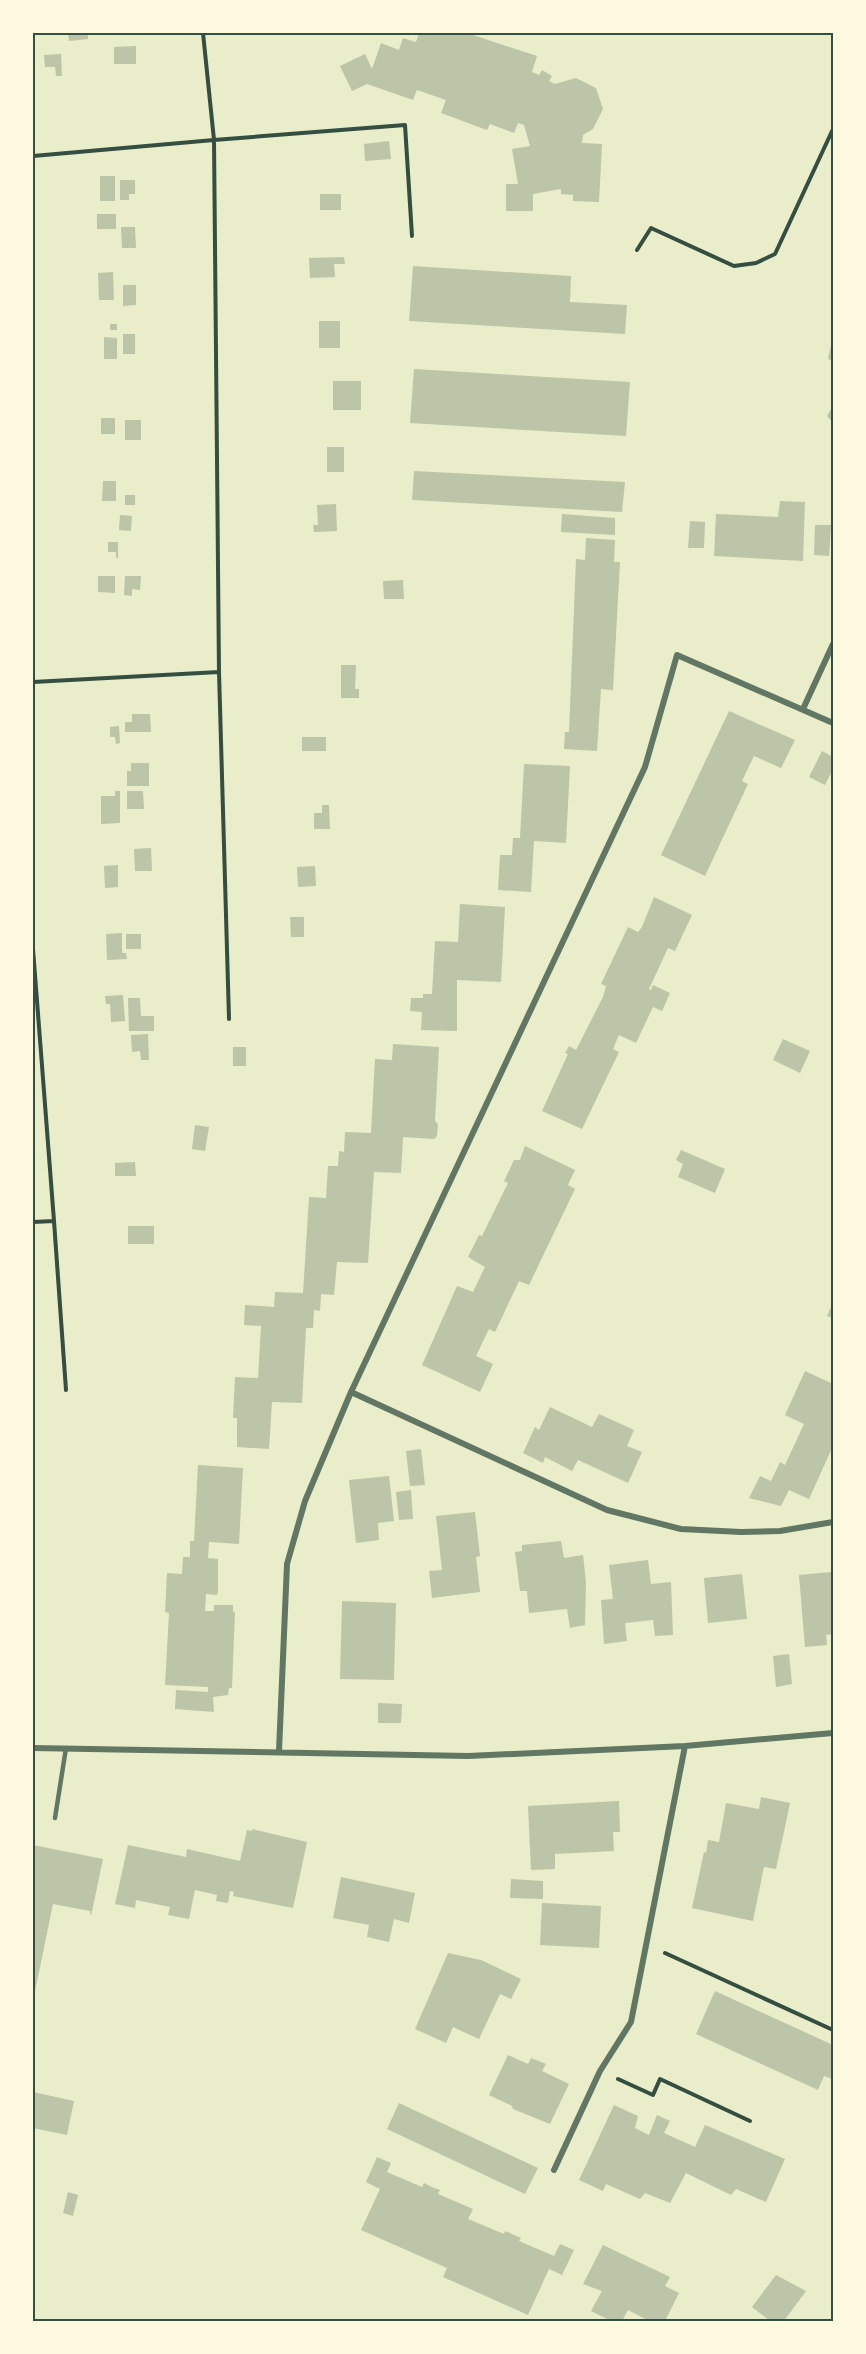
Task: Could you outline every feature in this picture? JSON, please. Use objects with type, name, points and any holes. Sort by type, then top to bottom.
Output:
[{"type":"street","points":[[802,709],[833,644]]},
{"type":"street","points":[[279,1751],[287,1564],[305,1501],[351,1392],[645,767],[677,655],[833,723]]},
{"type":"street","points":[[351,1392],[607,1510],[681,1529],[731,1532],[780,1532],[833,1522]]},
{"type":"street","points":[[33,1748],[468,1756],[685,1746],[833,1732]]},
{"type":"street","points":[[554,2170],[600,2071],[631,2022],[648,1946],[685,1746]]},
{"type":"lane","points":[[55,1818],[66,1748]]},
{"type":"path","points":[[203,33],[214,140],[219,672],[229,1020]]},
{"type":"path","points":[[33,156],[405,125],[412,236]]},
{"type":"path","points":[[637,250],[651,228],[734,266],[756,263],[775,254],[833,129]]},
{"type":"path","points":[[33,682],[219,672]]},
{"type":"path","points":[[33,949],[66,1390]]},
{"type":"path","points":[[33,1222],[54,1221]]},
{"type":"path","points":[[648,1946],[833,2030]]},
{"type":"path","points":[[600,2071],[652,2095],[660,2079],[750,2121]]},
{"type":"building","points":[[68,33],[88,33],[88,39],[69,41]]},
{"type":"building","points":[[419,33],[467,33],[537,56],[532,72],[539,75],[542,70],[552,76],[549,81],[555,84],[576,78],[596,88],[603,109],[593,129],[583,135],[582,143],[602,144],[599,202],[573,201],[573,195],[561,194],[561,189],[533,194],[533,211],[506,211],[506,184],[518,184],[512,149],[530,146],[524,125],[518,123],[514,133],[490,124],[487,130],[441,113],[446,100],[417,90],[413,100],[367,84],[352,91],[340,66],[365,54],[372,69],[381,43],[399,50],[403,38],[416,42]]},
{"type":"building","points":[[136,46],[136,64],[114,64],[114,47]]},
{"type":"building","points":[[61,54],[62,76],[56,76],[55,67],[45,67],[44,55]]},
{"type":"building","points":[[389,141],[391,159],[365,161],[364,144]]},
{"type":"building","points":[[100,176],[115,176],[115,201],[100,201]]},
{"type":"building","points":[[120,180],[135,180],[135,194],[129,194],[129,200],[120,200]]},
{"type":"building","points":[[320,194],[341,194],[341,210],[320,210]]},
{"type":"building","points":[[97,214],[116,214],[116,229],[97,229]]},
{"type":"building","points":[[121,227],[135,227],[136,248],[122,248]]},
{"type":"building","points":[[344,257],[345,264],[334,264],[335,277],[310,278],[309,258]]},
{"type":"building","points":[[413,266],[571,276],[570,302],[627,305],[625,334],[409,321]]},
{"type":"building","points":[[113,272],[114,300],[99,300],[98,273]]},
{"type":"building","points":[[123,285],[136,285],[136,305],[123,306]]},
{"type":"building","points":[[319,321],[340,321],[340,348],[319,348]]},
{"type":"building","points":[[110,324],[117,324],[117,330],[110,330]]},
{"type":"building","points":[[123,334],[135,334],[135,354],[123,354]]},
{"type":"building","points":[[104,337],[117,338],[117,359],[104,359]]},
{"type":"building","points":[[833,341],[833,361],[828,359]]},
{"type":"building","points":[[414,369],[630,382],[626,436],[410,423]]},
{"type":"building","points":[[333,381],[361,381],[361,410],[333,410]]},
{"type":"building","points":[[833,406],[833,423],[827,416]]},
{"type":"building","points":[[101,418],[115,418],[115,434],[101,434]]},
{"type":"building","points":[[125,420],[141,420],[141,440],[125,440]]},
{"type":"building","points":[[327,447],[344,447],[344,472],[327,472]]},
{"type":"building","points":[[414,471],[625,482],[622,512],[412,500]]},
{"type":"building","points":[[103,481],[116,481],[116,501],[102,501]]},
{"type":"building","points":[[125,495],[135,495],[135,505],[125,505]]},
{"type":"building","points":[[780,501],[805,502],[803,561],[714,556],[716,514],[778,517]]},
{"type":"building","points":[[336,504],[337,531],[314,532],[313,525],[318,525],[317,505]]},
{"type":"building","points":[[562,514],[615,518],[615,535],[561,532]]},
{"type":"building","points":[[120,515],[132,516],[131,531],[119,530]]},
{"type":"building","points":[[690,521],[705,522],[704,548],[688,548]]},
{"type":"building","points":[[815,525],[831,525],[829,556],[814,555]]},
{"type":"building","points":[[586,538],[615,540],[614,562],[620,562],[613,690],[601,689],[597,751],[564,749],[565,732],[569,732],[576,559],[585,560]]},
{"type":"building","points":[[108,542],[118,542],[118,558],[116,558],[116,552],[108,552]]},
{"type":"building","points":[[98,576],[115,576],[115,593],[98,592]]},
{"type":"building","points":[[125,576],[141,576],[140,590],[132,589],[132,596],[124,595]]},
{"type":"building","points":[[403,580],[404,599],[384,599],[383,581]]},
{"type":"building","points":[[341,665],[356,665],[355,689],[359,689],[359,698],[341,698]]},
{"type":"building","points":[[729,711],[795,740],[781,768],[754,756],[742,781],[748,784],[705,876],[661,855]]},
{"type":"building","points":[[132,714],[150,714],[151,732],[125,732],[125,722],[132,722]]},
{"type":"building","points":[[119,726],[120,743],[116,744],[115,737],[110,737],[110,727]]},
{"type":"building","points":[[302,737],[326,737],[326,751],[302,751]]},
{"type":"building","points":[[822,751],[833,757],[833,769],[825,785],[809,777]]},
{"type":"building","points":[[131,763],[149,763],[149,786],[127,786],[127,771],[131,771]]},
{"type":"building","points":[[524,764],[570,766],[566,843],[534,841],[531,892],[498,890],[500,855],[512,855],[513,838],[520,838]]},
{"type":"building","points":[[115,791],[120,791],[120,823],[101,824],[101,796],[115,796]]},
{"type":"building","points":[[127,791],[143,791],[144,809],[127,809]]},
{"type":"building","points":[[322,805],[329,805],[330,829],[314,829],[314,813],[322,813]]},
{"type":"building","points":[[151,848],[152,871],[135,871],[134,849]]},
{"type":"building","points":[[118,865],[118,887],[105,888],[104,866]]},
{"type":"building","points":[[315,866],[316,886],[298,887],[297,867]]},
{"type":"building","points":[[654,897],[692,915],[675,951],[668,948],[649,989],[651,990],[653,985],[670,993],[662,1011],[653,1007],[636,1043],[619,1035],[613,1049],[619,1052],[582,1129],[542,1111],[568,1054],[565,1053],[569,1046],[576,1050],[603,997],[606,986],[601,984],[628,927],[638,932]]},
{"type":"building","points":[[460,904],[505,907],[501,982],[457,980],[457,1031],[421,1030],[422,1012],[410,1011],[411,998],[423,998],[423,994],[432,994],[435,941],[458,942]]},
{"type":"building","points":[[290,917],[304,917],[304,937],[291,937]]},
{"type":"building","points":[[122,933],[122,953],[126,953],[127,959],[107,960],[106,934]]},
{"type":"building","points":[[126,934],[141,934],[141,949],[126,949]]},
{"type":"building","points":[[123,995],[125,1021],[111,1022],[110,1004],[106,1004],[105,996]]},
{"type":"building","points":[[128,998],[140,998],[141,1016],[154,1016],[154,1031],[129,1031]]},
{"type":"building","points":[[148,1034],[149,1060],[141,1060],[140,1051],[132,1052],[131,1035]]},
{"type":"building","points":[[783,1039],[810,1051],[800,1073],[773,1060]]},
{"type":"building","points":[[393,1044],[439,1047],[435,1121],[438,1124],[437,1136],[434,1139],[403,1137],[401,1173],[374,1172],[368,1263],[337,1262],[334,1295],[321,1294],[320,1311],[314,1310],[313,1328],[306,1328],[302,1403],[272,1402],[269,1449],[237,1447],[237,1418],[233,1418],[235,1377],[258,1378],[261,1326],[244,1325],[245,1305],[274,1307],[275,1292],[303,1293],[309,1197],[326,1198],[328,1166],[338,1166],[339,1151],[344,1152],[345,1132],[371,1133],[375,1059],[392,1060]]},
{"type":"building","points":[[233,1047],[246,1047],[246,1066],[233,1066]]},
{"type":"building","points":[[195,1125],[209,1127],[205,1151],[192,1149]]},
{"type":"building","points":[[525,1146],[575,1170],[568,1185],[575,1189],[529,1285],[519,1281],[495,1332],[489,1329],[476,1356],[493,1364],[480,1392],[422,1365],[457,1286],[473,1292],[485,1267],[468,1257],[479,1235],[482,1236],[508,1183],[504,1181],[514,1160],[520,1160]]},
{"type":"building","points":[[681,1150],[725,1169],[715,1193],[678,1177],[683,1164],[676,1160]]},
{"type":"building","points":[[135,1162],[136,1176],[115,1176],[115,1163]]},
{"type":"building","points":[[128,1226],[154,1226],[154,1244],[128,1244]]},
{"type":"building","points":[[833,1303],[833,1318],[827,1316]]},
{"type":"building","points":[[805,1371],[833,1384],[833,1446],[809,1499],[789,1490],[781,1506],[749,1498],[760,1476],[771,1481],[780,1462],[785,1465],[804,1424],[785,1415]]},
{"type":"building","points":[[550,1407],[592,1427],[599,1414],[634,1430],[627,1446],[642,1452],[628,1483],[578,1460],[572,1471],[545,1457],[543,1463],[523,1453],[535,1427],[539,1430]]},
{"type":"building","points":[[421,1449],[425,1485],[410,1486],[406,1451]]},
{"type":"building","points":[[198,1465],[243,1468],[239,1544],[209,1542],[208,1558],[218,1559],[218,1592],[217,1595],[206,1594],[205,1611],[214,1611],[214,1605],[233,1605],[233,1612],[235,1612],[232,1688],[229,1688],[228,1695],[213,1697],[214,1712],[175,1709],[176,1690],[208,1692],[208,1687],[165,1685],[169,1613],[165,1612],[167,1573],[182,1574],[183,1557],[190,1557],[190,1541],[194,1541]]},
{"type":"building","points":[[389,1476],[394,1521],[378,1523],[379,1540],[356,1543],[349,1480]]},
{"type":"building","points":[[411,1490],[413,1519],[399,1520],[396,1492]]},
{"type":"building","points":[[475,1512],[480,1556],[476,1557],[480,1592],[432,1598],[429,1571],[442,1570],[436,1516]]},
{"type":"building","points":[[561,1541],[564,1558],[583,1555],[586,1582],[585,1625],[570,1628],[567,1609],[529,1613],[527,1591],[520,1591],[515,1552],[522,1551],[522,1545]]},
{"type":"building","points":[[648,1560],[651,1584],[671,1582],[673,1635],[655,1636],[653,1620],[625,1623],[627,1641],[604,1644],[601,1600],[613,1599],[609,1565]]},
{"type":"building","points":[[831,1572],[833,1634],[826,1635],[827,1645],[805,1647],[799,1575]]},
{"type":"building","points":[[742,1574],[747,1619],[708,1623],[704,1578]]},
{"type":"building","points":[[342,1601],[396,1603],[394,1680],[340,1679]]},
{"type":"building","points":[[789,1654],[792,1684],[776,1687],[773,1656]]},
{"type":"building","points":[[378,1703],[402,1704],[401,1723],[378,1723]]},
{"type":"building","points":[[761,1797],[790,1803],[776,1869],[764,1867],[753,1921],[692,1908],[704,1852],[706,1853],[708,1840],[719,1842],[726,1803],[759,1809]]},
{"type":"building","points":[[619,1801],[620,1832],[613,1832],[614,1851],[555,1854],[555,1869],[531,1870],[528,1806]]},
{"type":"building","points":[[252,1829],[307,1842],[293,1908],[233,1896],[234,1892],[230,1891],[228,1903],[216,1901],[217,1895],[195,1890],[189,1919],[168,1915],[170,1907],[136,1900],[135,1908],[115,1904],[128,1845],[186,1857],[187,1849],[240,1861],[247,1830],[252,1831]]},
{"type":"building","points":[[33,1845],[103,1859],[91,1916],[90,1911],[53,1904],[34,1996]]},
{"type":"building","points":[[341,1877],[415,1893],[409,1923],[394,1919],[389,1942],[367,1937],[369,1925],[333,1918]]},
{"type":"building","points":[[511,1879],[543,1881],[543,1899],[510,1898]]},
{"type":"building","points":[[542,1903],[601,1906],[599,1948],[540,1945]]},
{"type":"building","points":[[448,1953],[481,1960],[521,1979],[511,1999],[500,1994],[479,2039],[453,2027],[446,2043],[415,2029]]},
{"type":"building","points":[[715,1991],[833,2045],[832,2079],[824,2076],[818,2090],[696,2034]]},
{"type":"building","points":[[508,2055],[528,2064],[531,2058],[546,2064],[542,2071],[569,2084],[550,2124],[513,2109],[512,2106],[489,2095]]},
{"type":"building","points":[[33,2092],[74,2101],[67,2135],[33,2128]]},
{"type":"building","points":[[399,2103],[538,2168],[525,2194],[387,2129]]},
{"type":"building","points":[[614,2105],[638,2116],[635,2128],[649,2135],[657,2115],[670,2121],[664,2133],[695,2147],[705,2125],[785,2159],[766,2202],[736,2189],[731,2195],[686,2173],[670,2203],[645,2193],[640,2199],[606,2184],[603,2191],[579,2180]]},
{"type":"building","points":[[377,2157],[391,2163],[387,2172],[422,2187],[424,2183],[440,2190],[438,2194],[473,2209],[468,2219],[504,2234],[505,2231],[521,2238],[519,2241],[554,2256],[560,2244],[574,2250],[562,2275],[549,2269],[528,2315],[443,2277],[447,2268],[361,2230],[380,2189],[366,2182]]},
{"type":"building","points":[[68,2192],[78,2195],[73,2216],[63,2213]]},
{"type":"building","points":[[603,2245],[670,2277],[665,2286],[679,2293],[665,2321],[649,2321],[628,2310],[622,2321],[611,2321],[591,2311],[602,2291],[583,2284]]},
{"type":"building","points":[[776,2275],[806,2291],[784,2321],[770,2321],[752,2307]]}]
